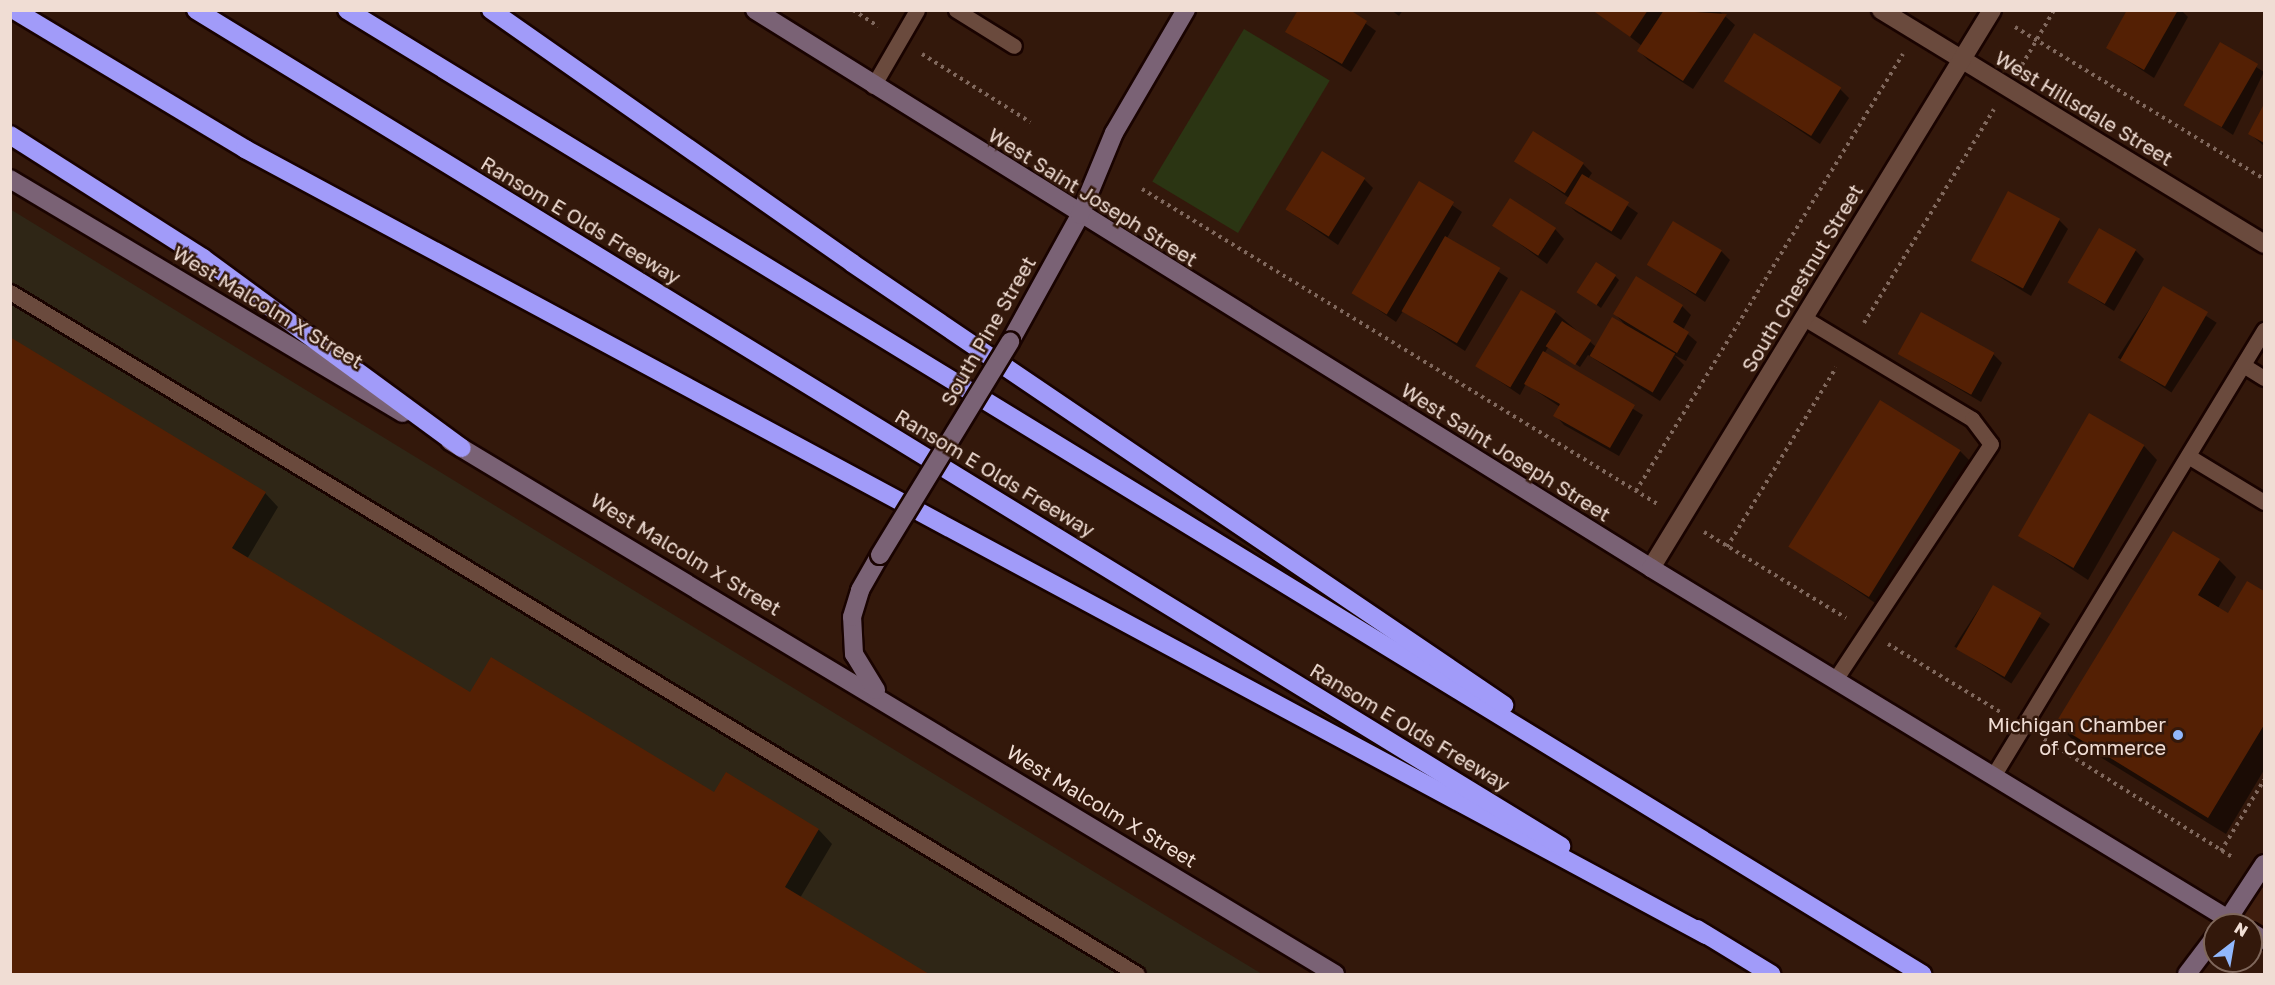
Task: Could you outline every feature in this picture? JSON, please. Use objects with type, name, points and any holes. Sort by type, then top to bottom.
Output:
[{"type":"highway","points":[[15,10],[245,149],[1706,935]]},
{"type":"highway","name":"Ransom E Olds Freeway","points":[[196,10],[1771,975]]},
{"type":"highway","points":[[347,10],[1922,975]]},
{"type":"highway","points":[[491,10],[862,270],[1668,818]]},
{"type":"highway","points":[[10,135],[203,258],[462,448]]},
{"type":"main road","name":"West Saint Joseph Street","points":[[755,10],[873,87],[2214,913]]},
{"type":"main road","name":"South Pine Street","points":[[888,702],[862,670],[852,636],[854,603],[880,555],[1010,342],[1080,215],[1114,133],[1186,10]]},
{"type":"main road","name":"West Malcolm X Street","points":[[10,179],[888,702],[1335,975]]},
{"type":"main road","points":[[2236,913],[2265,864]]},
{"type":"main road","points":[[2187,975],[2203,953]]},
{"type":"street","name":"West Hillsdale Street","points":[[1881,10],[2265,244]]},
{"type":"street","name":"South Chestnut Street","points":[[1651,568],[1992,11]]},
{"type":"lane","points":[[873,87],[902,41],[917,10]]},
{"type":"lane","points":[[956,10],[1014,46]]},
{"type":"lane","points":[[10,292],[1137,975]]},
{"type":"lane","points":[[1804,318],[1972,419],[1991,444],[1971,483],[1835,680]]},
{"type":"lane","points":[[1993,776],[2265,330]]},
{"type":"lane","points":[[2243,365],[2265,378]]},
{"type":"lane","points":[[2188,456],[2265,502]]},
{"type":"path","points":[[853,10],[1030,122]]},
{"type":"path","points":[[1727,547],[2054,10]]},
{"type":"path","points":[[1992,11],[2265,179]]},
{"type":"path","points":[[1636,491],[1916,32]]},
{"type":"path","points":[[2222,850],[2265,780]]},
{"type":"shaded area","points":[[10,209],[1181,925],[1262,974],[11,974]]},
{"type":"shaded area","points":[[2264,864],[2264,941],[2263,913],[2232,913]]},
{"type":"green space","points":[[1244,29],[1330,81],[1238,233],[1152,182]]},
{"type":"building","points":[[1298,10],[1350,10],[1367,21],[1342,64],[1285,32]]},
{"type":"building","points":[[1592,10],[1648,10],[1630,37]]},
{"type":"building","points":[[1664,10],[1727,14],[1683,81],[1637,51]]},
{"type":"building","points":[[2127,10],[2178,10],[2144,70],[2106,48]]},
{"type":"building","points":[[1754,33],[1841,88],[1811,136],[1724,81]]},
{"type":"building","points":[[2220,42],[2258,64],[2222,127],[2184,105]]},
{"type":"building","points":[[2264,104],[2264,143],[2248,134]]},
{"type":"building","points":[[1533,131],[1584,163],[1565,193],[1514,162]]},
{"type":"building","points":[[1322,151],[1365,178],[1329,237],[1285,210]]},
{"type":"building","points":[[1582,174],[1629,202],[1612,231],[1564,203]]},
{"type":"building","points":[[1419,181],[1454,202],[1387,314],[1352,293]]},
{"type":"building","points":[[2008,191],[2060,219],[2023,288],[1971,261]]},
{"type":"building","points":[[1510,198],[1556,228],[1538,256],[1492,226]]},
{"type":"building","points":[[1673,221],[1722,250],[1696,294],[1647,265]]},
{"type":"building","points":[[2099,228],[2136,250],[2105,304],[2068,283]]},
{"type":"building","points":[[1445,236],[1500,268],[1457,343],[1402,311]]},
{"type":"building","points":[[1596,262],[1616,275],[1597,305],[1576,292]]},
{"type":"building","points":[[1636,276],[1683,305],[1673,322],[1689,332],[1677,353],[1613,314]]},
{"type":"building","points":[[2163,286],[2208,312],[2165,386],[2120,360]]},
{"type":"building","points":[[1521,290],[1556,311],[1510,387],[1475,366]]},
{"type":"building","points":[[1921,312],[1994,353],[1971,395],[1898,354]]},
{"type":"building","points":[[1612,317],[1675,354],[1653,392],[1590,356]]},
{"type":"building","points":[[1562,321],[1591,340],[1575,365],[1546,346]]},
{"type":"building","points":[[10,337],[266,492],[232,548],[470,692],[491,657],[714,792],[726,772],[819,829],[785,887],[929,974],[10,974]]},
{"type":"building","points":[[1543,351],[1635,405],[1610,448],[1553,416],[1560,404],[1524,384]]},
{"type":"building","points":[[1880,400],[1961,450],[1869,597],[1788,547]]},
{"type":"building","points":[[2089,413],[2144,445],[2073,568],[2018,536]]},
{"type":"building","points":[[2173,531],[2220,559],[2198,595],[2228,613],[2247,581],[2264,591],[2264,725],[2208,818],[2055,724]]},
{"type":"building","points":[[1993,585],[2041,613],[2004,677],[1956,649]]},
{"type":"place","name":"Michigan Chamber of Commerce","points":[[2178,735]]}]
